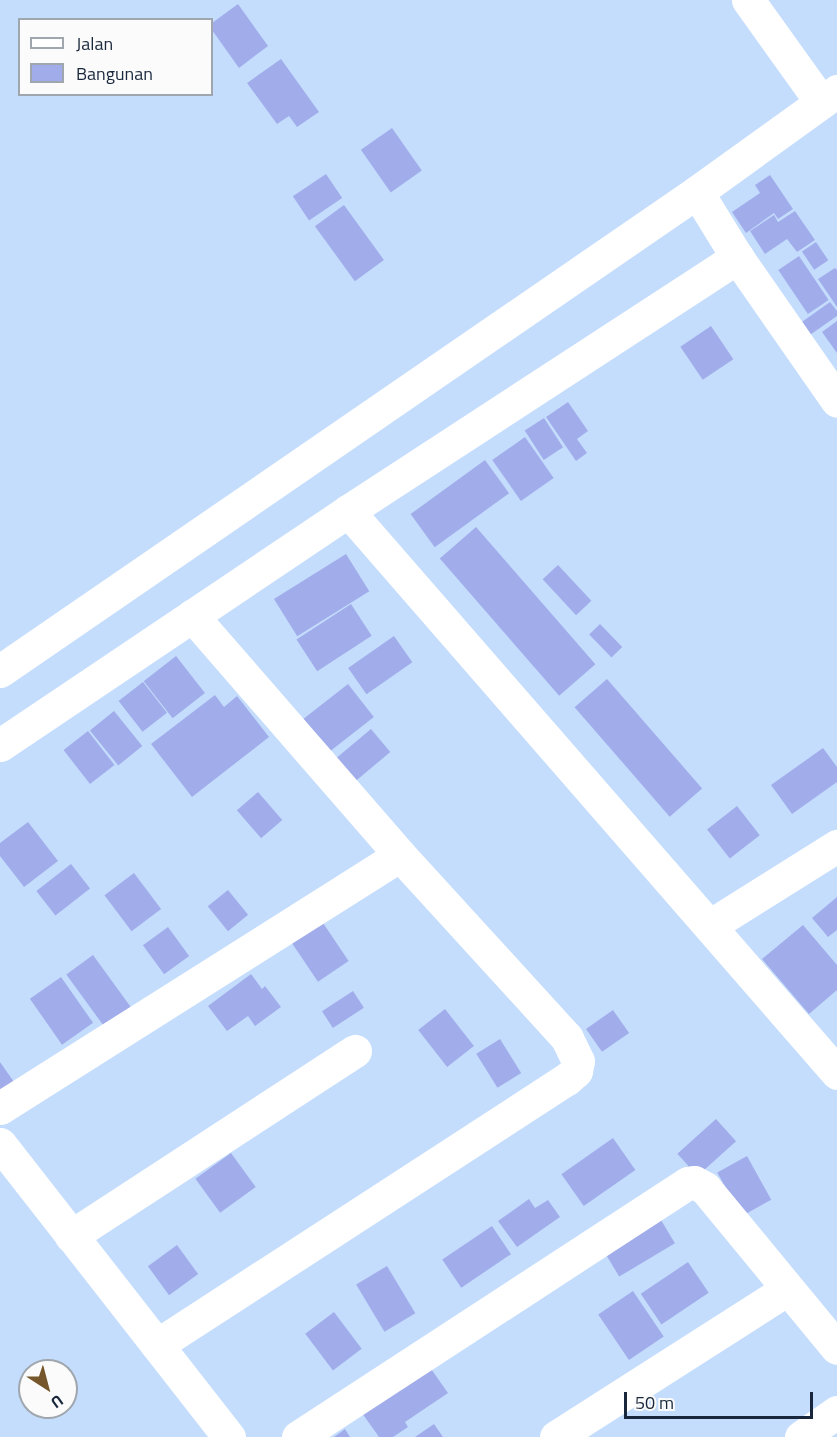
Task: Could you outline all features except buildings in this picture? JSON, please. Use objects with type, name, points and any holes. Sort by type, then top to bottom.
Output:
[{"type":"street","points":[[0,671],[831,100],[748,0]]},
{"type":"street","points":[[697,192],[737,257],[837,401]]},
{"type":"street","points":[[0,745],[348,511],[737,257]]},
{"type":"street","points":[[348,511],[711,925],[837,1073]]},
{"type":"street","points":[[157,1345],[567,1079],[576,1071],[578,1061],[567,1038],[400,855],[192,616]]},
{"type":"street","points":[[711,925],[837,846]]},
{"type":"street","points":[[0,1108],[400,855]]},
{"type":"street","points":[[71,1236],[355,1051]]},
{"type":"street","points":[[0,1144],[229,1437]]},
{"type":"street","points":[[298,1437],[688,1183],[694,1182],[705,1188],[837,1348]]},
{"type":"street","points":[[556,1437],[787,1289]]},
{"type":"street","points":[[801,1437],[837,1412]]}]
